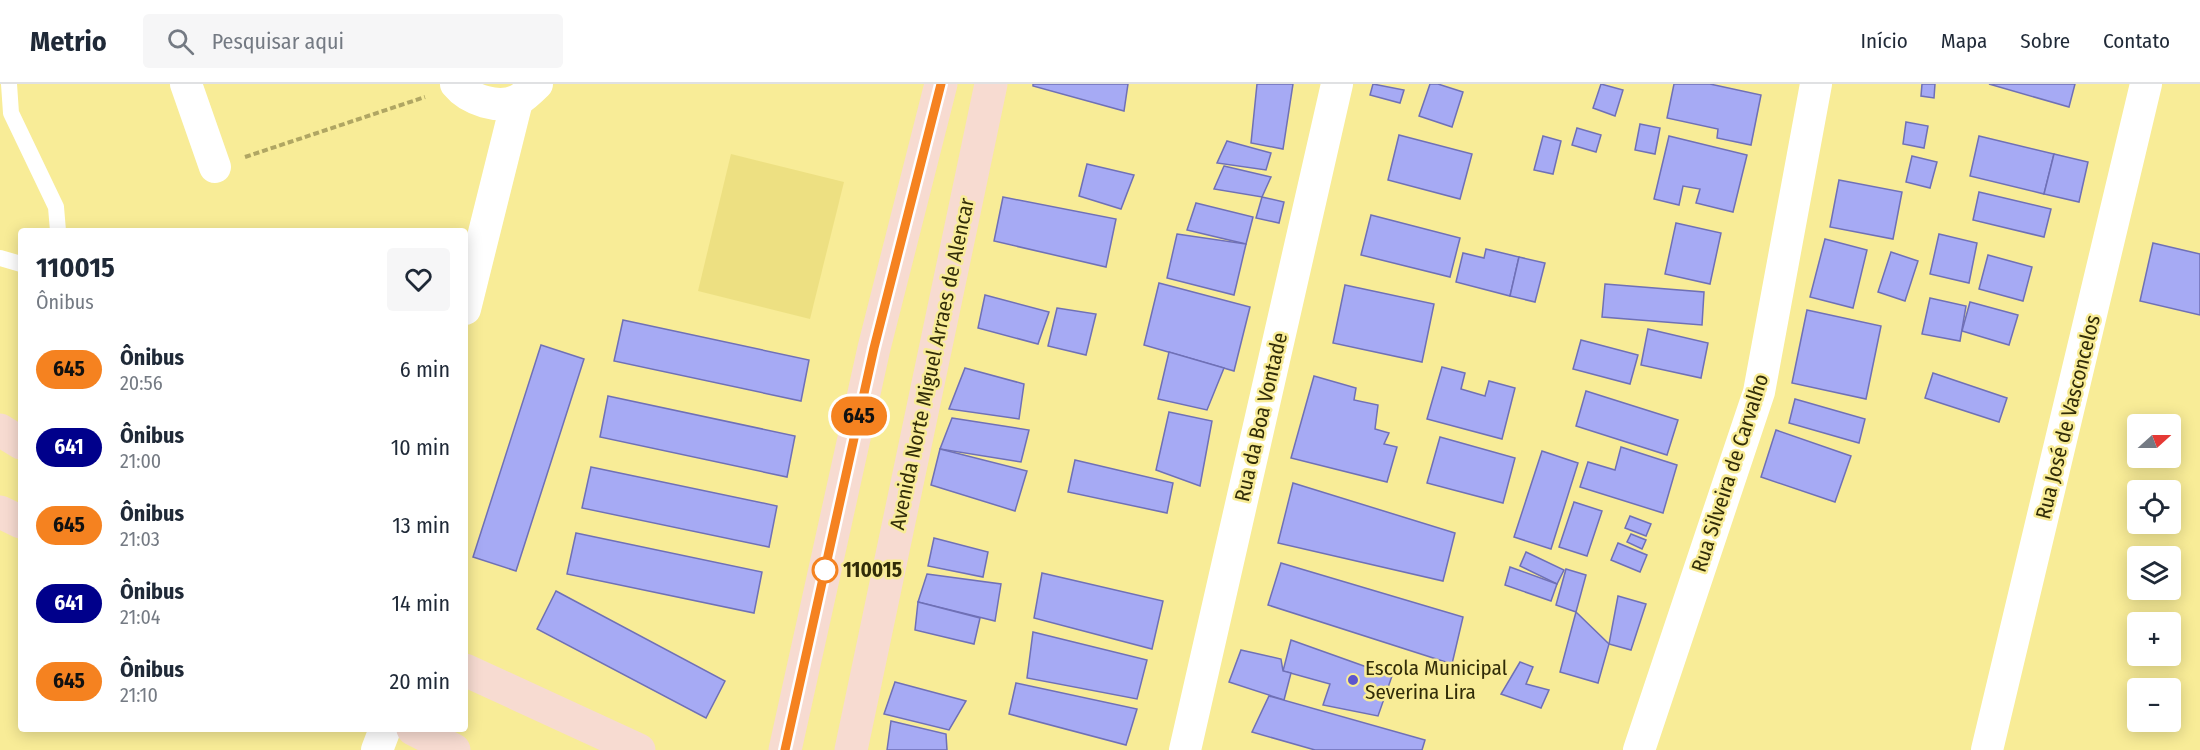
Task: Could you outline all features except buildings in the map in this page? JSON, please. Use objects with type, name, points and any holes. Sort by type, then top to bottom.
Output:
[{"type":"main road","points":[[785,750],[874,348],[941,84]]},
{"type":"main road","name":"Avenida Norte Miguel Arraes de Alencar","points":[[851,750],[991,84]]},
{"type":"main road","points":[[0,430],[18,441]]},
{"type":"main road","points":[[0,512],[18,521]]},
{"type":"main road","points":[[468,671],[639,750]]},
{"type":"main road","points":[[419,732],[454,750]]},
{"type":"street","points":[[186,84],[214,167]]},
{"type":"street","name":"Rua da Boa Vontade","points":[[1185,750],[1337,84]]},
{"type":"street","name":"Rua Silveira de Carvalho","points":[[1640,750],[1759,392],[1816,84]]},
{"type":"street","name":"Rua José de Vasconcelos","points":[[1987,750],[2146,84]]},
{"type":"street","points":[[457,85],[464,92],[489,103],[527,92]]},
{"type":"street","points":[[468,298],[527,92]]},
{"type":"street","points":[[377,750],[384,732]]},
{"type":"lane","points":[[9,84],[11,113],[56,207],[58,228]]},
{"type":"lane","points":[[0,258],[18,263]]},
{"type":"path","points":[[214,167],[457,85]]},
{"type":"shaded area","points":[[731,154],[844,182],[810,319],[698,291]]},
{"type":"bus line","name":"645","points":[[785,750],[874,348],[941,84]]},
{"type":"place","name":"110015","points":[[825,570]]},
{"type":"place","name":"Escola Municipal Severina Lira","points":[[1353,680]]}]
